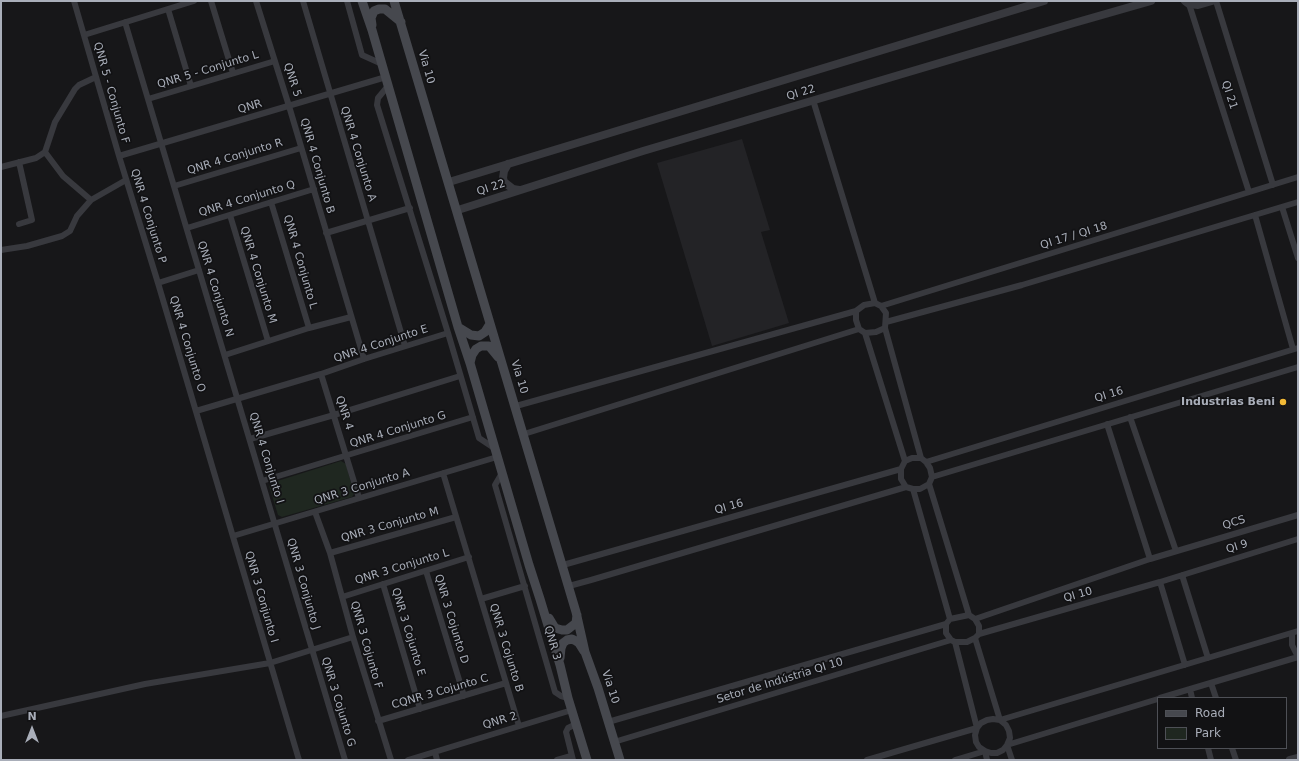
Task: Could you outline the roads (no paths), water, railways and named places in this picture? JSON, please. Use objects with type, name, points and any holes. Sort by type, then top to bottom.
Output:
[{"type":"main road","points":[[362,1],[372,30],[458,327],[560,665],[568,698],[587,760]]},
{"type":"main road","name":"Via 10","points":[[394,1],[415,74],[458,210],[490,324],[563,565],[585,652],[598,688],[620,760]]},
{"type":"main road","points":[[372,30],[371,18],[374,11],[379,9],[385,9],[400,22]]},
{"type":"main road","points":[[458,327],[471,335],[479,336],[485,332],[490,324]]},
{"type":"main road","points":[[470,363],[472,355],[476,349],[481,346],[491,349],[502,362]]},
{"type":"main road","points":[[540,599],[551,622],[558,630],[567,630],[572,627],[576,623],[576,612]]},
{"type":"main road","points":[[560,665],[561,648],[563,643],[567,640],[576,641],[585,652]]},
{"type":"street","points":[[74,1],[84,35],[194,1]]},
{"type":"street","points":[[211,1],[233,73]]},
{"type":"street","name":"QNR 5","points":[[256,1],[289,106]]},
{"type":"street","name":"QNR 4 Conjunto A","points":[[303,1],[405,346]]},
{"type":"street","points":[[347,1],[362,55],[382,64]]},
{"type":"street","points":[[449,182],[1044,1]]},
{"type":"street","name":"QI 22","points":[[458,210],[643,151],[1151,1]]},
{"type":"street","points":[[1187,2],[1198,5],[1212,1]]},
{"type":"street","name":"QI 21","points":[[1216,1],[1273,185]]},
{"type":"street","name":"QI 21","points":[[1187,2],[1249,192]]},
{"type":"street","points":[[168,9],[191,86]]},
{"type":"street","points":[[125,22],[187,228]]},
{"type":"street","name":"QNR 5 - Conjunto F","points":[[84,35],[119,156]]},
{"type":"street","name":"QNR 5 - Conjunto L","points":[[148,99],[275,61]]},
{"type":"street","points":[[1,167],[36,158],[45,152],[55,122],[75,89],[79,85],[96,77]]},
{"type":"street","points":[[387,81],[378,98],[377,105],[410,208],[479,438],[496,453]]},
{"type":"street","name":"QNR","points":[[119,156],[330,94],[387,81]]},
{"type":"street","points":[[813,100],[874,303]]},
{"type":"street","name":"QNR 4 Conjunto B","points":[[289,106],[364,359]]},
{"type":"street","name":"QNR 4 Conjunto R","points":[[174,186],[301,148]]},
{"type":"street","points":[[45,152],[64,176],[91,200]]},
{"type":"street","name":"QNR 4 Conjunto P","points":[[119,156],[158,283]]},
{"type":"street","points":[[19,162],[32,220],[19,224]]},
{"type":"street","points":[[508,164],[504,171],[504,182],[513,189],[519,190]]},
{"type":"street","name":"QI 17 / QI 18","points":[[881,306],[1298,177]]},
{"type":"street","points":[[1,250],[27,246],[66,234],[70,231],[77,216],[91,200],[126,180]]},
{"type":"street","name":"QNR 4 Conjunto Q","points":[[187,228],[314,189]]},
{"type":"street","name":"QNR 4 Conjunto L","points":[[271,202],[309,328]]},
{"type":"street","points":[[856,311],[856,320],[859,329],[866,333],[876,332],[885,325],[1298,202]]},
{"type":"street","points":[[1282,207],[1298,258]]},
{"type":"street","points":[[326,233],[410,208]]},
{"type":"street","name":"QNR 4 Conjunto M","points":[[230,215],[268,342]]},
{"type":"street","points":[[1255,215],[1296,348]]},
{"type":"street","name":"QNR 4 Conjunto N","points":[[187,228],[225,355]]},
{"type":"street","points":[[158,283],[199,270]]},
{"type":"street","name":"QNR 4 Conjunto O","points":[[158,283],[196,410]]},
{"type":"street","points":[[516,406],[856,311],[864,305],[874,303],[881,306],[886,313],[885,325],[921,458],[930,468],[932,477],[929,484],[920,489],[906,487],[569,586]]},
{"type":"street","points":[[238,399],[225,355],[351,316]]},
{"type":"street","points":[[524,434],[859,329]]},
{"type":"street","name":"QNR 4 Conjunto E","points":[[321,374],[448,333]]},
{"type":"street","points":[[866,333],[905,462]]},
{"type":"street","name":"QI 16","points":[[926,462],[1296,348]]},
{"type":"street","points":[[932,477],[1298,367]]},
{"type":"street","points":[[233,536],[196,410],[321,374]]},
{"type":"street","name":"QNR 4","points":[[321,374],[347,456]]},
{"type":"street","points":[[250,439],[334,416],[460,376]]},
{"type":"street","name":"QNR 4 Conjunto I","points":[[238,399],[275,524]]},
{"type":"street","name":"QNR 4 Conjunto G","points":[[359,498],[347,456],[473,417]]},
{"type":"street","points":[[1130,417],[1176,551]]},
{"type":"street","points":[[1107,424],[1150,559]]},
{"type":"street","name":"QNR 3 Conjunto A","points":[[233,536],[443,473],[496,453]]},
{"type":"street","points":[[262,481],[347,456]]},
{"type":"street","points":[[906,487],[901,479],[901,468],[905,462],[912,458],[921,458]]},
{"type":"street","name":"QI 16","points":[[563,565],[901,468]]},
{"type":"street","name":"QNR 3 Conjunto M","points":[[443,473],[481,600]]},
{"type":"street","name":"QNR 3","points":[[502,473],[495,485],[555,692],[568,698]]},
{"type":"street","points":[[929,484],[969,615],[975,619],[979,626],[977,636],[1000,720],[1006,725],[1009,731],[1010,738],[1003,750],[991,753],[979,747],[976,742],[975,735],[977,728],[981,723],[987,720],[1000,720],[1295,632],[1292,645],[1298,657],[1162,697]]},
{"type":"street","points":[[913,489],[948,621],[946,633],[953,641],[977,728]]},
{"type":"street","points":[[315,512],[330,553],[342,597]]},
{"type":"street","name":"QCS","points":[[975,619],[1150,559],[1298,515]]},
{"type":"street","name":"QNR 3 Conjunto M","points":[[330,553],[456,517]]},
{"type":"street","name":"QNR 3 Conjunto J","points":[[275,524],[312,650]]},
{"type":"street","name":"QNR 3 Conjunto I","points":[[233,536],[299,760]]},
{"type":"street","name":"QI 9","points":[[1182,575],[1298,539]]},
{"type":"street","name":"QNR 3 Conjunto L","points":[[342,597],[468,557]]},
{"type":"street","name":"QNR 3 Cojunto D","points":[[426,571],[464,696]]},
{"type":"street","points":[[1182,575],[1208,658]]},
{"type":"street","name":"QI 10","points":[[977,636],[1182,575]]},
{"type":"street","points":[[1160,582],[1185,665]]},
{"type":"street","name":"QNR 3 Cojunto E","points":[[383,584],[420,708]]},
{"type":"street","points":[[481,600],[525,586]]},
{"type":"street","name":"QNR 3 Cojunto F","points":[[342,597],[378,721]]},
{"type":"street","name":"QNR 3 Cojunto B","points":[[481,600],[519,726]]},
{"type":"street","points":[[608,722],[969,615]]},
{"type":"street","points":[[953,641],[967,642],[977,636]]},
{"type":"street","points":[[1,716],[145,684],[270,663],[353,637]]},
{"type":"street","name":"Setor de Indústria QI 10","points":[[614,742],[953,641]]},
{"type":"street","name":"QNR 3 Cojunto G","points":[[312,650],[345,760]]},
{"type":"street","name":"CQNR 3 Cojunto C","points":[[378,721],[506,683]]},
{"type":"street","points":[[1211,683],[1216,697]]},
{"type":"street","points":[[1190,689],[1192,697]]},
{"type":"street","points":[[1007,745],[1157,699]]},
{"type":"street","name":"QNR 2","points":[[408,760],[572,710]]},
{"type":"street","points":[[378,721],[390,760]]},
{"type":"street","points":[[557,760],[572,758],[566,732],[568,728],[576,724]]},
{"type":"street","points":[[867,760],[977,728]]},
{"type":"street","points":[[1007,745],[1012,760]]},
{"type":"street","points":[[1208,749],[1211,760]]},
{"type":"street","points":[[1232,749],[1235,759]]},
{"type":"street","points":[[955,760],[985,751]]},
{"type":"street","points":[[985,751],[987,760]]},
{"type":"street","points":[[435,752],[438,760]]},
{"type":"street","points":[[1290,760],[1298,758]]},
{"type":"place","name":"Industrias Beni","points":[[1283,402]]}]
